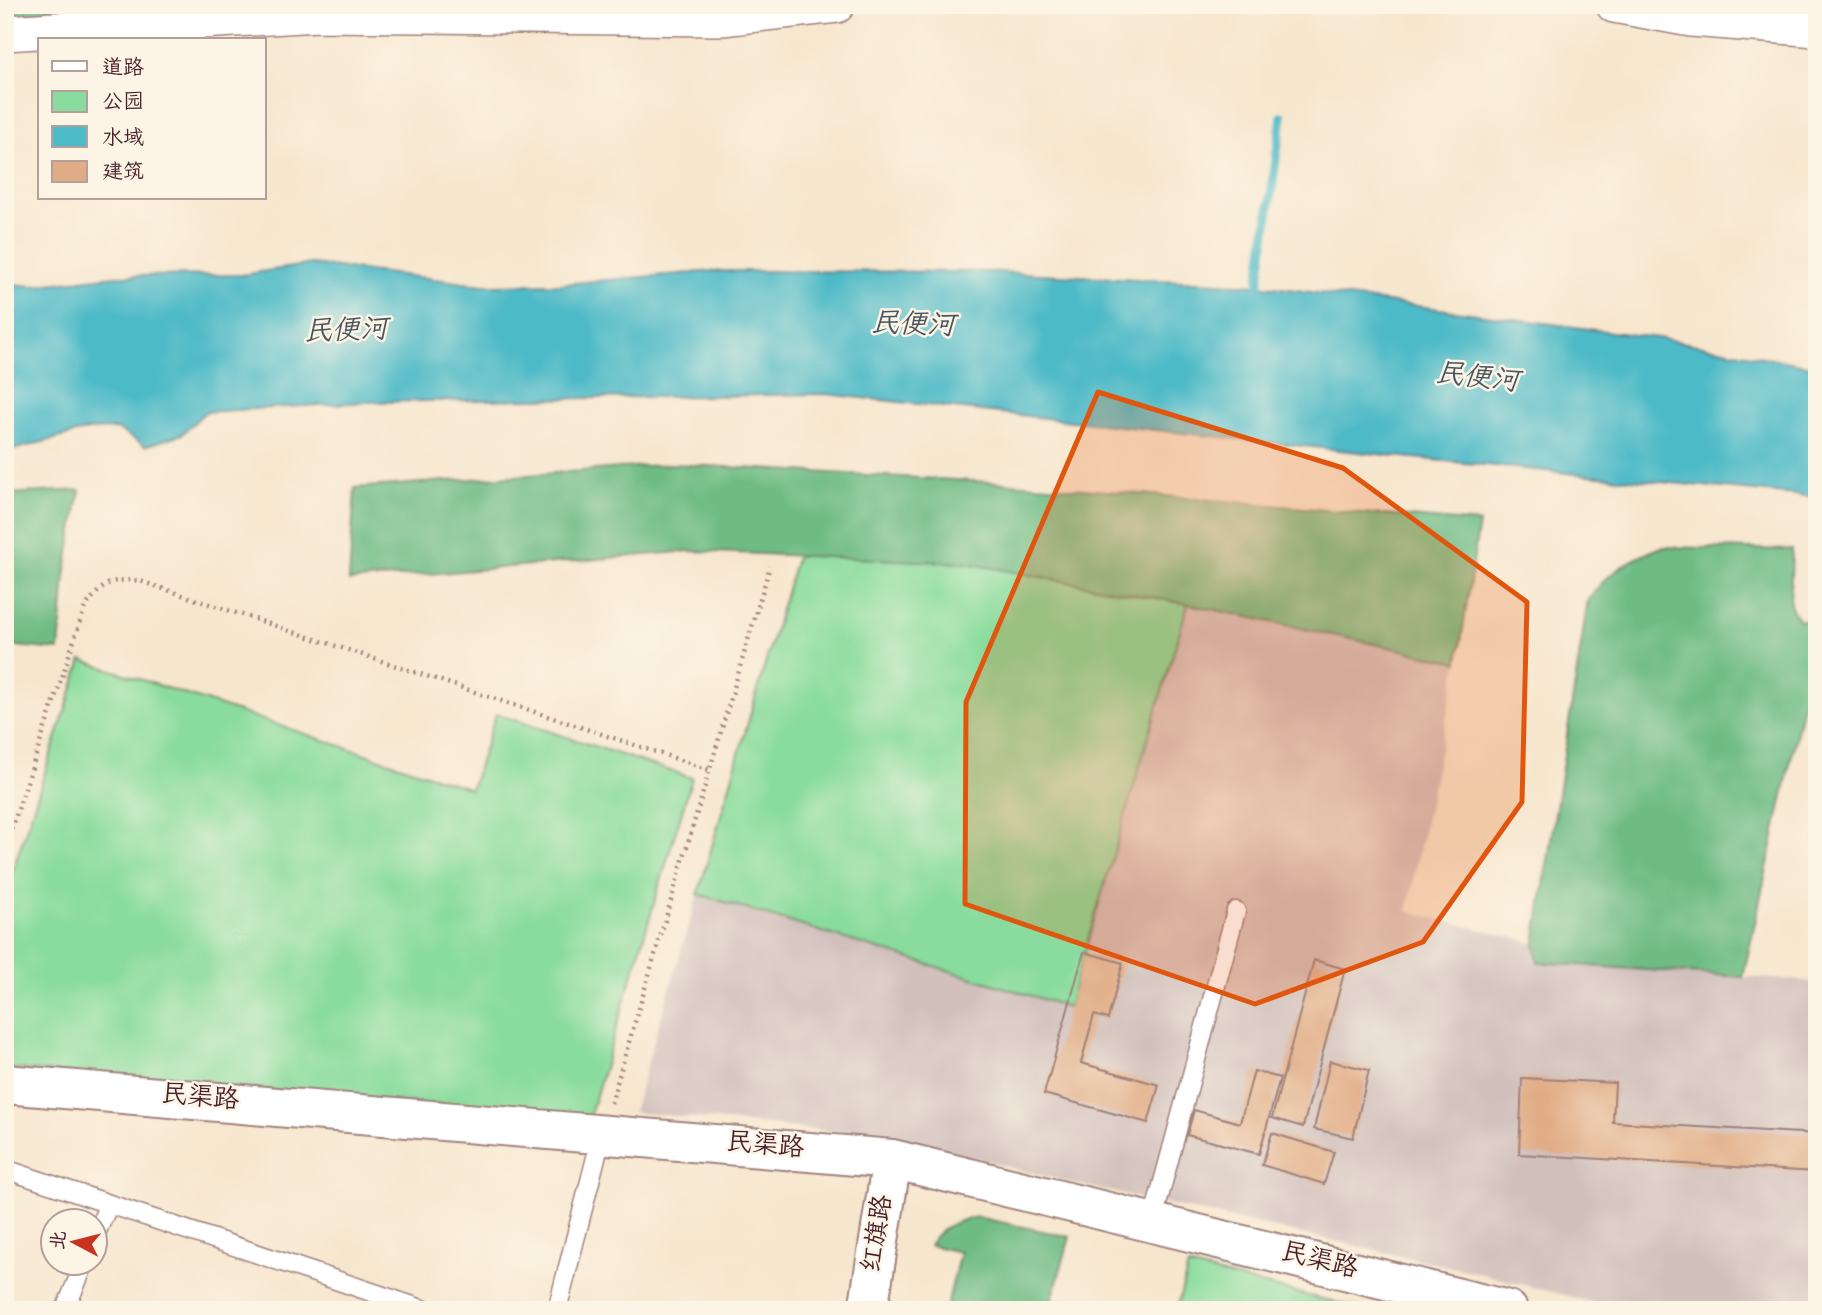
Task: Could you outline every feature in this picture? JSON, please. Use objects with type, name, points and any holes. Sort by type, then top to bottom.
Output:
[{"type":"street","points":[[5,33],[318,14],[722,19],[837,5]]},
{"type":"street","points":[[1614,5],[1691,19],[1817,29]]},
{"type":"street","name":"民渠路","points":[[5,1084],[892,1159],[1494,1308]]},
{"type":"street","name":"红旗路","points":[[868,1310],[892,1159]]},
{"type":"lane","points":[[1152,1223],[1236,911]]},
{"type":"lane","points":[[557,1310],[601,1135]]},
{"type":"lane","points":[[5,1169],[421,1309]]},
{"type":"lane","points":[[65,1310],[79,1276]]},
{"type":"path","points":[[601,1135],[770,566]]},
{"type":"path","points":[[5,849],[85,607],[101,587],[116,579],[140,581],[710,770]]},
{"type":"highlighted area","points":[[1098,392],[1343,468],[1527,602],[1522,802],[1423,942],[1255,1004],[965,904],[966,702]]},
{"type":"shaded area","points":[[1188,604],[1458,662],[1407,911],[1535,943],[1539,962],[1817,982],[1817,1310],[1622,1310],[1470,1271],[1076,1184],[891,1137],[633,1112],[698,894],[1068,1006]]},
{"type":"green space","points":[[5,5],[160,5],[5,18]]},
{"type":"green space","points":[[673,464],[1025,484],[1479,523],[1458,662],[1188,604],[966,563],[690,551],[349,581],[355,488]]},
{"type":"green space","points":[[80,490],[65,576],[59,650],[5,645],[5,494]]},
{"type":"green space","points":[[1662,547],[1792,550],[1790,605],[1799,621],[1817,616],[1817,641],[1743,977],[1538,962],[1535,943],[1588,600],[1603,582],[1620,568]]},
{"type":"green space","points":[[797,555],[966,563],[1188,604],[1068,1007],[698,894]]},
{"type":"green space","points":[[82,660],[471,789],[496,714],[692,778],[589,1118],[5,1068],[5,894]]},
{"type":"green space","points":[[977,1217],[1070,1237],[1049,1310],[946,1310],[960,1252],[929,1245],[949,1225]]},
{"type":"green space","points":[[1188,1266],[1366,1310],[1196,1310],[1178,1305]]},
{"type":"water","name":"民便河","points":[[311,264],[483,285],[561,284],[713,271],[999,272],[1258,285],[1665,339],[1817,367],[1817,497],[1413,458],[825,394],[367,402],[205,412],[182,434],[146,446],[117,429],[88,430],[5,452],[5,283],[32,286],[114,276],[241,275]]},
{"type":"building","points":[[1084,952],[1123,963],[1108,1019],[1094,1015],[1081,1063],[1159,1085],[1148,1123],[1044,1094]]},
{"type":"building","points":[[1314,960],[1345,969],[1303,1127],[1272,1118]]},
{"type":"building","points":[[1330,1061],[1369,1070],[1353,1138],[1314,1129]]},
{"type":"building","points":[[1254,1071],[1280,1078],[1259,1154],[1187,1135],[1194,1110],[1240,1123]]},
{"type":"building","points":[[1522,1078],[1615,1083],[1613,1122],[1817,1134],[1817,1172],[1519,1154]]},
{"type":"building","points":[[1272,1133],[1334,1152],[1324,1184],[1262,1165]]},
{"type":"waterway","points":[[1257,295],[1282,116]]}]
